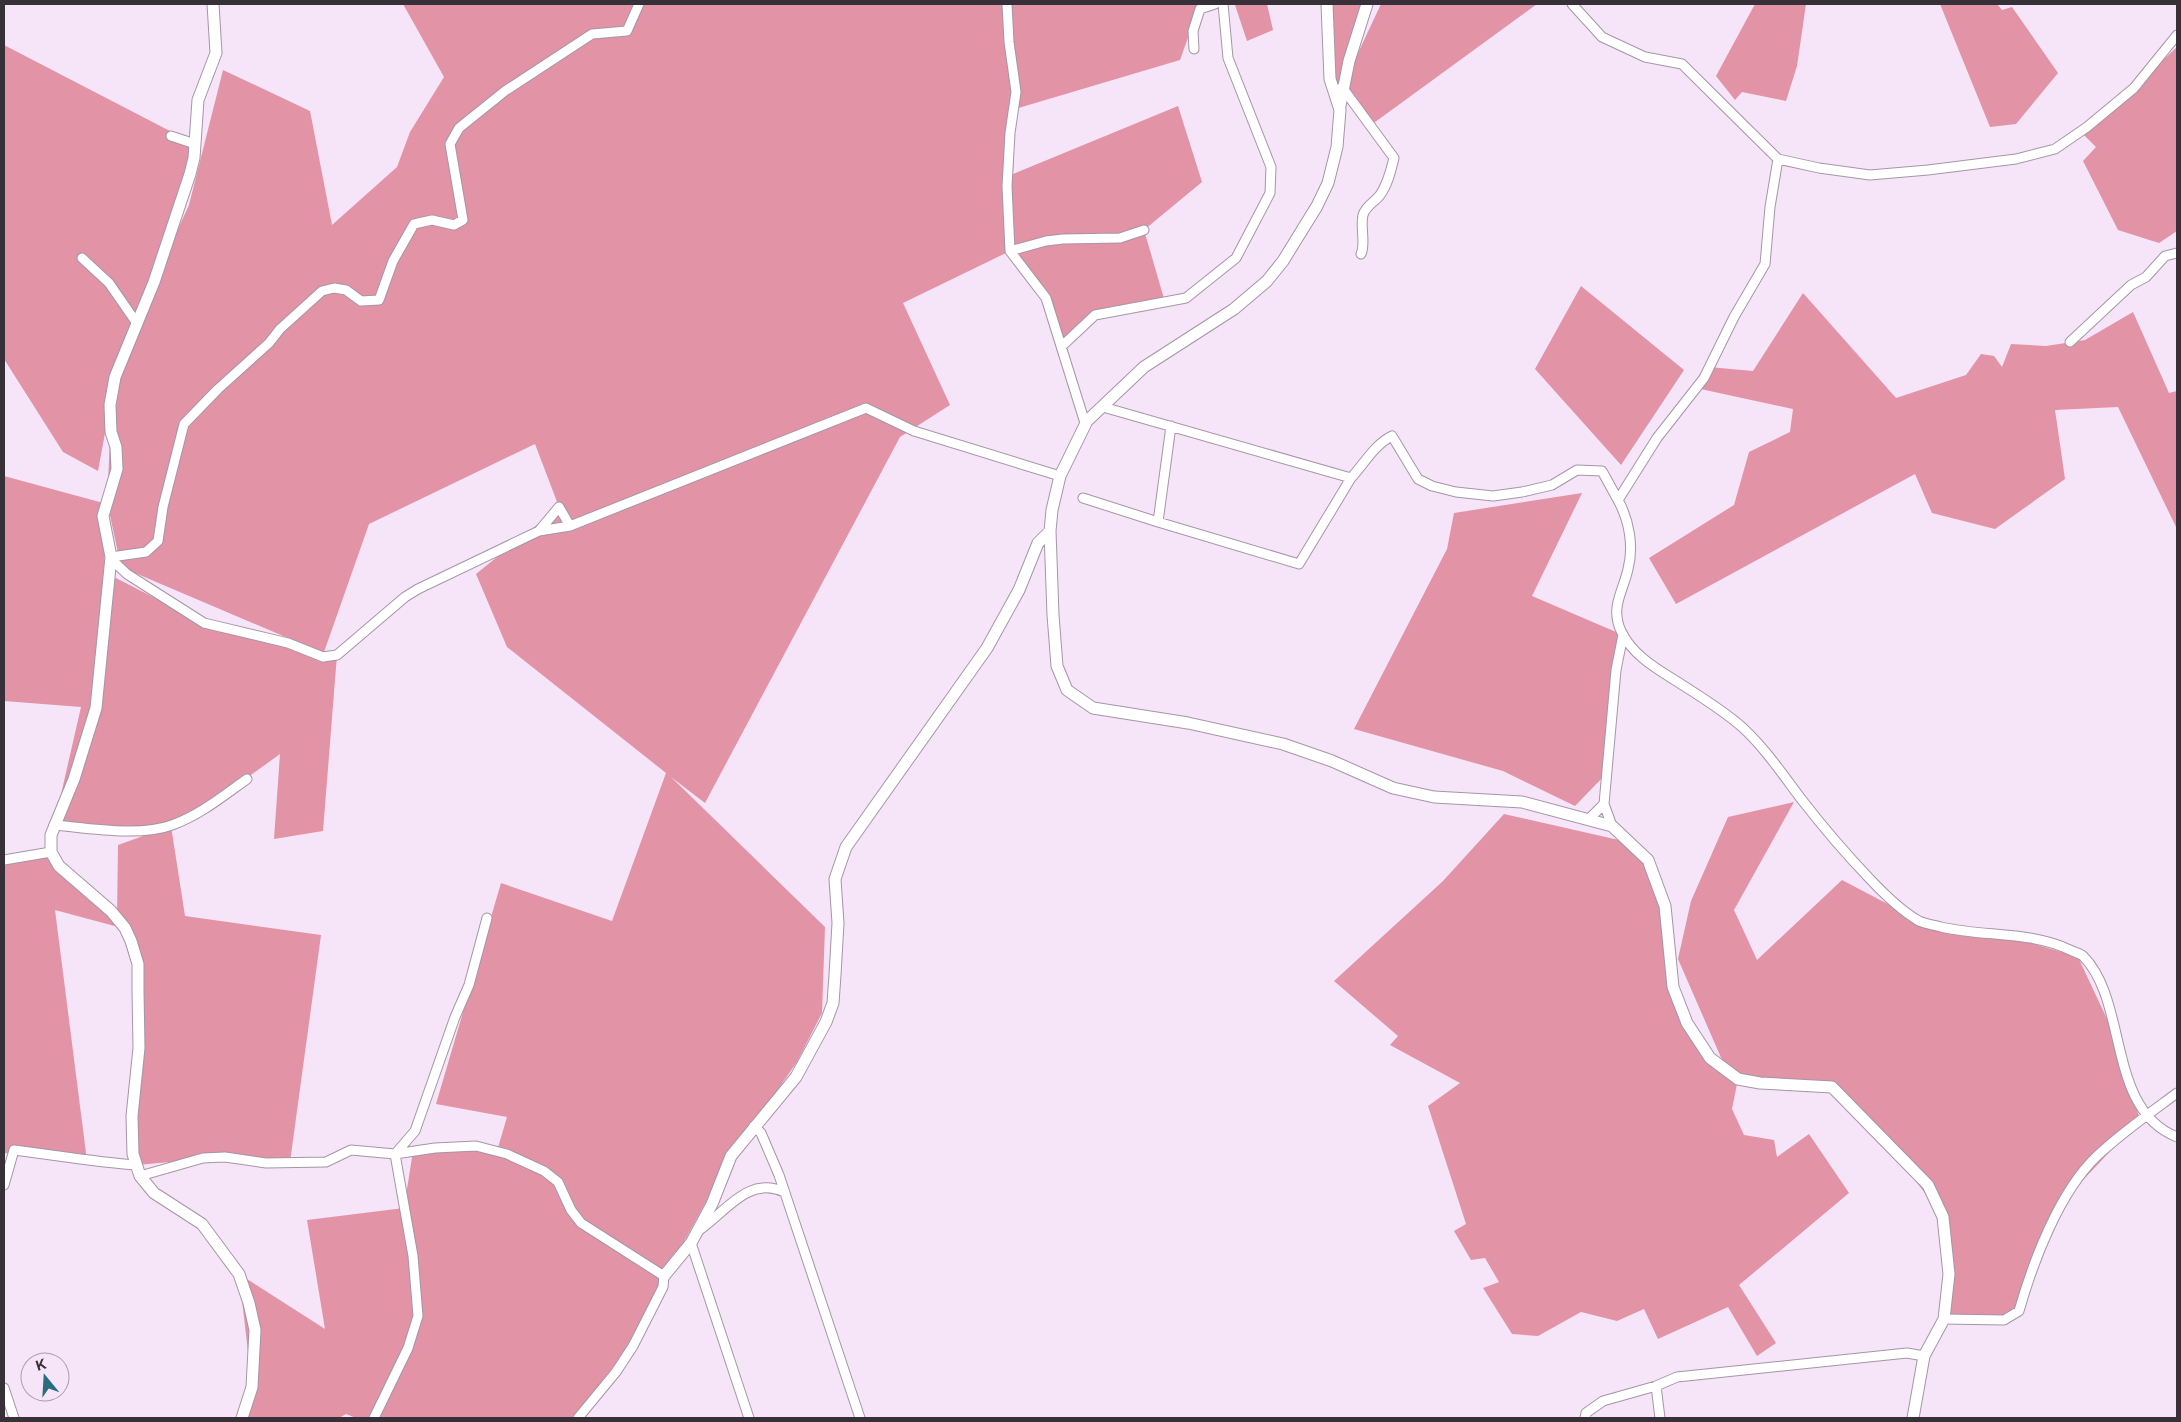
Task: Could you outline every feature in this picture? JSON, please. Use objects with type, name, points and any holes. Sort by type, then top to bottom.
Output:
[{"type":"street","points":[[213,4],[216,52],[198,100],[195,144],[190,174],[175,215],[168,245],[115,377],[110,405],[111,432],[116,447],[117,469],[103,516],[111,558],[96,708],[74,779],[54,825],[51,835],[51,852],[59,866],[97,897],[125,928],[138,964],[139,1048],[132,1116],[134,1154],[139,1171],[154,1193],[202,1224],[239,1274],[250,1303],[255,1330],[252,1387],[242,1418]]},
{"type":"street","points":[[111,558],[146,552],[158,541],[162,507],[184,424],[218,389],[269,343],[280,329],[322,291],[334,288],[346,290],[361,301],[379,300],[393,261],[414,224],[432,220],[454,225],[463,220],[450,144],[459,128],[505,91],[592,34],[627,31],[639,4]]},
{"type":"street","points":[[1007,4],[1009,42],[1016,92],[1010,133],[1006,186],[1010,251],[1046,298],[1085,423]]},
{"type":"street","points":[[1194,49],[1193,31],[1200,9],[1215,4]]},
{"type":"street","points":[[1062,346],[1095,314],[1186,298],[1236,258],[1270,193],[1271,167],[1228,58],[1223,4]]},
{"type":"street","points":[[1327,4],[1330,79],[1340,110]]},
{"type":"street","points":[[1367,4],[1342,87],[1337,147],[1328,183],[1317,206],[1283,261],[1267,281],[1234,309],[1144,368],[1085,423],[1060,476],[1052,510],[1050,531],[1057,666],[1067,690],[1093,708],[1188,723],[1284,744],[1332,761],[1393,788],[1434,798],[1522,802],[1612,826],[1648,860],[1665,906],[1673,987],[1687,1023],[1710,1058],[1738,1079],[1760,1083],[1832,1087],[1928,1185],[1943,1217],[1949,1274],[1944,1319],[1924,1356],[1913,1418]]},
{"type":"street","points":[[1572,4],[1602,38],[1645,57],[1682,64],[1778,159],[1819,168],[1870,175],[2016,159],[2055,149],[2087,127],[2134,88],[2177,35]]},
{"type":"street","points":[[1342,87],[1394,158],[1388,182],[1380,196],[1370,203],[1363,214],[1362,240],[1364,248],[1362,254]]},
{"type":"street","points":[[171,136],[195,144]]},
{"type":"street","points":[[1618,500],[1657,438],[1704,378],[1734,317],[1765,264],[1770,207],[1778,159]]},
{"type":"street","points":[[1010,251],[1046,241],[1120,238],[1144,230]]},
{"type":"street","points":[[2070,342],[2131,285],[2146,277],[2165,256],[2177,253]]},
{"type":"street","points":[[82,258],[109,284],[136,322]]},
{"type":"street","points":[[1103,407],[1351,478]]},
{"type":"street","points":[[111,558],[127,574],[204,623],[288,643],[323,656],[337,655],[405,597],[418,589],[539,531],[570,526],[866,408],[914,431],[1060,476]]},
{"type":"street","points":[[1158,522],[1171,426]]},
{"type":"street","points":[[1083,498],[1299,564],[1351,478],[1368,459],[1380,441],[1392,436],[1418,479],[1432,486],[1456,492],[1493,496],[1552,485],[1577,470],[1602,471],[1624,512],[1630,538],[1629,568],[1620,594],[1616,618],[1623,635],[1636,652],[1656,669],[1684,685],[1741,727],[1772,759],[1837,846],[1885,895],[1920,921],[1957,931],[2056,943],[2082,956],[2103,988],[2118,1044],[2138,1105],[2158,1127],[2177,1137]]},
{"type":"street","points":[[539,531],[559,507],[570,526]]},
{"type":"street","points":[[578,1418],[616,1372],[633,1346],[663,1287],[664,1276],[691,1243],[712,1204],[731,1156],[796,1077],[826,1022],[833,1003],[838,923],[835,879],[846,847],[987,648],[1019,590],[1038,543],[1050,531]]},
{"type":"street","points":[[1612,826],[1604,804],[1615,680],[1623,635]]},
{"type":"street","points":[[54,825],[127,832],[171,826],[204,809],[247,779]]},
{"type":"street","points":[[1589,819],[1604,804]]},
{"type":"street","points":[[4,860],[51,852]]},
{"type":"street","points":[[395,1154],[415,1131],[455,1017],[469,985],[487,918]]},
{"type":"street","points":[[1944,1319],[2004,1320],[2019,1311],[2030,1273],[2062,1202],[2095,1158],[2147,1114],[2177,1093]]},
{"type":"street","points":[[754,1126],[761,1133],[784,1192],[860,1418]]},
{"type":"street","points":[[4,1186],[14,1150],[58,1155],[139,1171],[204,1158],[225,1157],[266,1162],[326,1162],[351,1150],[395,1154],[435,1148],[476,1146],[507,1154],[544,1171],[558,1182],[571,1210],[581,1223],[664,1276]]},
{"type":"street","points":[[374,1418],[408,1348],[418,1316],[413,1256],[395,1154]]},
{"type":"street","points":[[698,1231],[730,1204],[754,1189],[772,1186],[784,1192]]},
{"type":"street","points":[[691,1243],[749,1418]]},
{"type":"street","points":[[1585,1418],[1586,1413],[1602,1401],[1656,1386],[1678,1377],[1907,1353],[1924,1356]]},
{"type":"street","points":[[1656,1386],[1660,1418]]},
{"type":"street","points":[[4,1388],[14,1418]]},
{"type":"shaded area","points":[[403,4],[1200,4],[1180,60],[1015,109],[1013,174],[1178,106],[1202,182],[1144,230],[1165,302],[1095,315],[1062,346],[1046,298],[1010,251],[903,303],[950,405],[900,437],[705,803],[671,777],[825,927],[822,1013],[797,1062],[731,1156],[622,1355],[574,1418],[356,1418],[346,1414],[339,1418],[240,1418],[252,1387],[239,1274],[325,1329],[307,1220],[404,1208],[413,1151],[497,1151],[507,1117],[436,1104],[501,883],[612,921],[666,773],[507,647],[476,574],[559,507],[535,444],[369,524],[324,652],[337,655],[323,831],[274,839],[280,754],[204,809],[159,827],[54,825],[81,707],[4,701],[4,476],[107,504],[112,395],[98,471],[63,452],[4,359],[4,45],[195,144],[115,377],[151,288],[189,205],[223,70],[310,111],[332,225],[397,167],[410,132],[444,77]],"holes":[[[108,506],[121,567],[309,647],[196,619],[110,575],[101,611]]]},
{"type":"shaded area","points":[[1232,4],[1267,4],[1273,30],[1247,41],[1235,5]]},
{"type":"shaded area","points":[[1325,4],[1369,4],[1335,96]]},
{"type":"shaded area","points":[[1381,4],[1537,4],[1371,125],[1342,87]]},
{"type":"shaded area","points":[[1755,4],[1806,4],[1797,66],[1786,101],[1742,92],[1735,100],[1716,76]]},
{"type":"shaded area","points":[[1940,4],[1997,4],[2002,10],[2012,7],[2058,73],[2016,124],[1990,127]]},
{"type":"shaded area","points":[[2177,47],[2177,231],[2159,243],[2118,230],[2083,161],[2096,147],[2084,135]]},
{"type":"shaded area","points":[[1581,286],[1684,370],[1621,465],[1535,369]]},
{"type":"shaded area","points":[[1803,293],[1896,398],[1966,375],[1981,354],[1994,356],[2002,367],[2011,344],[2046,346],[2085,340],[2133,312],[2169,393],[2177,391],[2177,529],[2118,407],[2055,410],[2065,479],[1995,529],[1932,513],[1915,474],[1676,604],[1649,558],[1734,505],[1749,452],[1790,432],[1793,409],[1696,388],[1709,367],[1753,371]]},
{"type":"shaded area","points":[[1582,493],[1532,596],[1623,635],[1606,774],[1575,806],[1503,771],[1354,729],[1447,549],[1454,513]]},
{"type":"shaded area","points":[[1794,802],[1734,910],[1757,960],[1842,880],[1920,921],[2008,936],[2078,957],[2115,1036],[2140,1120],[2062,1202],[2012,1315],[1944,1319],[1943,1217],[1887,1143],[1832,1087],[1738,1079],[1732,1109],[1744,1135],[1774,1140],[1777,1157],[1809,1134],[1849,1193],[1739,1285],[1776,1343],[1757,1356],[1728,1307],[1658,1339],[1644,1309],[1617,1321],[1581,1312],[1538,1336],[1512,1334],[1483,1288],[1499,1282],[1485,1258],[1471,1260],[1454,1231],[1466,1224],[1428,1106],[1460,1083],[1390,1045],[1398,1036],[1334,981],[1443,881],[1504,814],[1632,843],[1657,881],[1673,987],[1687,1023],[1726,1069],[1678,959],[1691,901],[1728,817]]},
{"type":"shaded area","points":[[171,826],[185,916],[321,935],[290,1162],[225,1157],[137,1165],[139,1035],[131,941],[122,928],[55,910],[87,1161],[4,1153],[4,860],[51,852],[117,919],[118,845]]}]
